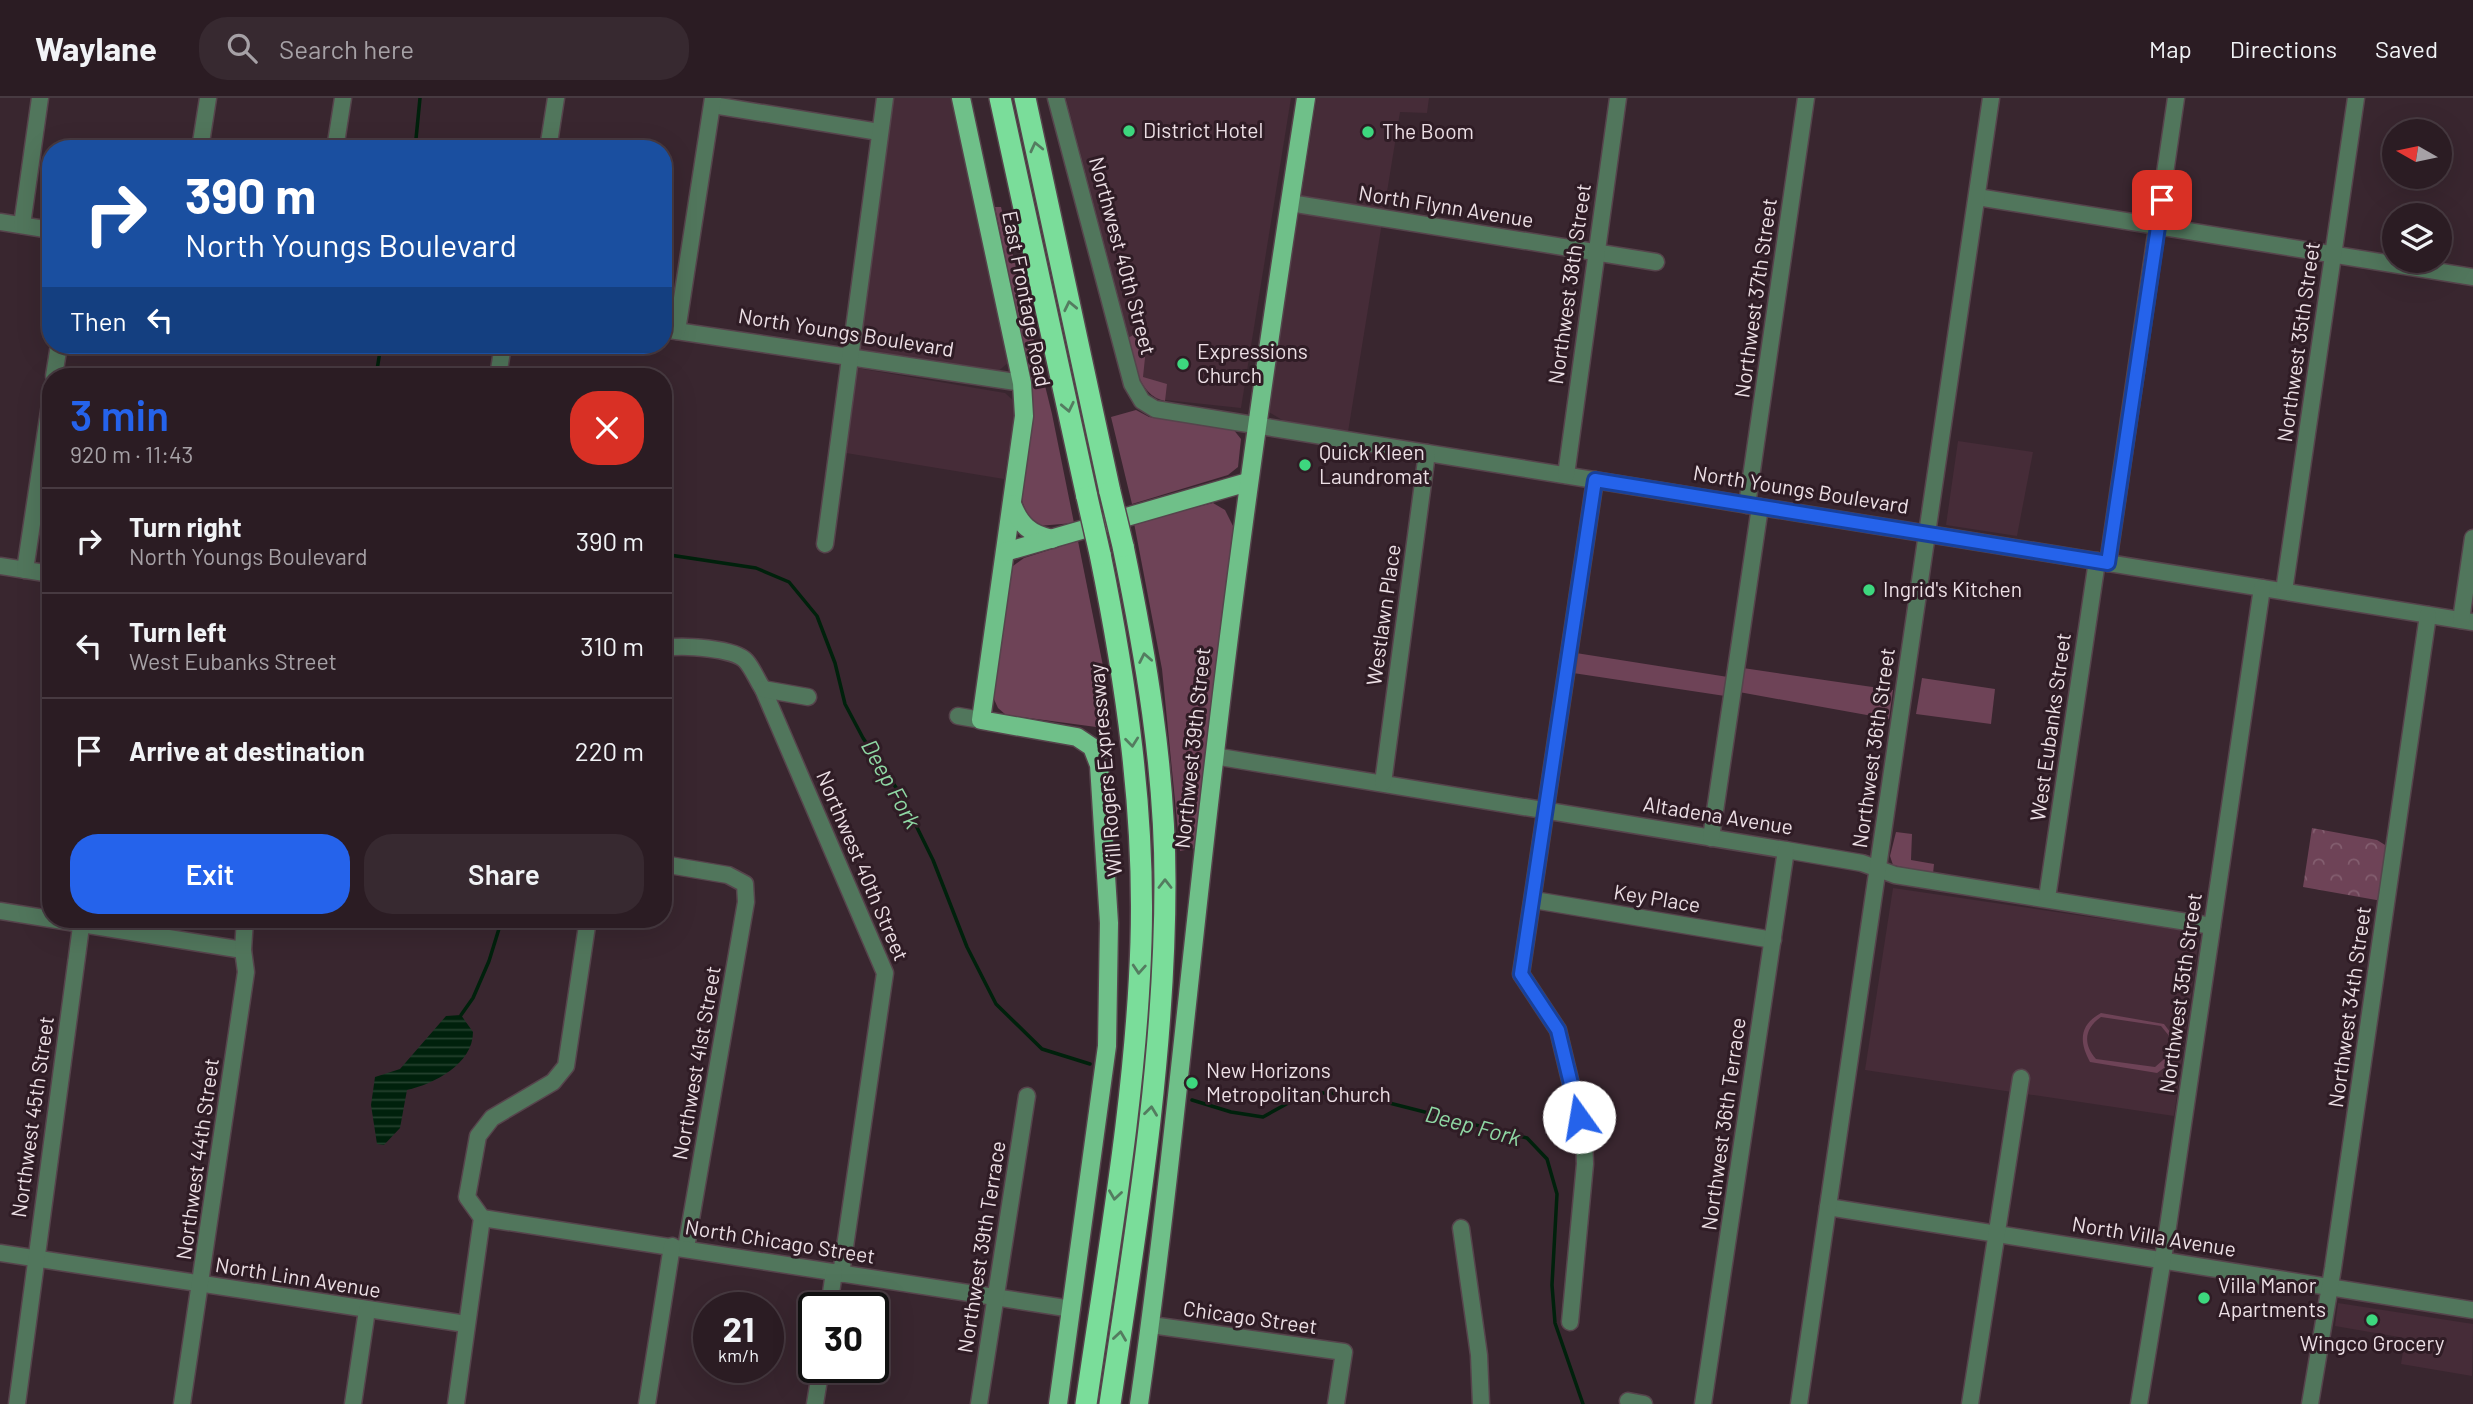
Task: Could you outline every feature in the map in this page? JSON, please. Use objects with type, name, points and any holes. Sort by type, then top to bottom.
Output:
[{"type":"highway","points":[[992,98],[1012,148]]},
{"type":"highway","name":"Will Rogers Expressway","points":[[1000,98],[1100,554],[1130,722],[1139,831],[1141,942],[1128,1095],[1086,1404]]},
{"type":"highway","points":[[1025,98],[1123,547],[1147,666],[1158,748],[1165,881],[1164,942],[1150,1114],[1110,1404]]},
{"type":"main road","name":"East Frontage Road","points":[[961,98],[1022,383],[1024,416],[1005,552]]},
{"type":"main road","name":"Northwest 39th Street","points":[[1139,1404],[1176,1123],[1214,756],[1255,424],[1306,98]]},
{"type":"main road","points":[[1058,1404],[1102,1098],[1110,979],[1099,765],[1088,743],[1067,734],[981,720],[1005,552],[1248,482]]},
{"type":"main road","points":[[1012,504],[1026,528],[1036,535],[1052,539]]},
{"type":"street","points":[[22,225],[40,98]]},
{"type":"street","points":[[201,140],[208,98]]},
{"type":"street","points":[[336,140],[342,98]]},
{"type":"street","points":[[549,140],[556,98]]},
{"type":"street","points":[[825,544],[885,98]]},
{"type":"street","name":"Northwest 40th Street","points":[[1056,98],[1132,384],[1142,401],[1163,410]]},
{"type":"street","name":"Northwest 38th Street","points":[[1566,475],[1618,98]]},
{"type":"street","name":"Northwest 37th Street","points":[[1711,838],[1805,98]]},
{"type":"street","name":"Northwest 36th Street","points":[[1799,1404],[1991,98]]},
{"type":"street","name":"West Eubanks Street","points":[[2047,898],[2158,226],[2176,98]]},
{"type":"street","name":"Northwest 35th Street","points":[[2284,591],[2356,98]]},
{"type":"street","points":[[672,319],[713,102],[879,132]]},
{"type":"street","points":[[1977,197],[2473,276]]},
{"type":"street","name":"North Flynn Avenue","points":[[1290,203],[1656,262]]},
{"type":"street","points":[[0,222],[42,228]]},
{"type":"street","name":"North Youngs Boulevard","points":[[672,330],[1022,383]]},
{"type":"street","name":"North Youngs Boulevard","points":[[1163,410],[2467,621]]},
{"type":"street","name":"Westlawn Place","points":[[1383,783],[1427,453]]},
{"type":"street","points":[[25,570],[42,458]]},
{"type":"street","points":[[1570,1322],[1585,1164],[1584,1138],[1558,1030],[1521,974],[1595,480]]},
{"type":"street","points":[[2467,621],[2473,538]]},
{"type":"street","points":[[0,566],[42,573]]},
{"type":"street","name":"Northwest 35th Street","points":[[2139,1404],[2262,588]]},
{"type":"street","name":"Northwest 34th Street","points":[[2310,1404],[2428,615]]},
{"type":"street","points":[[672,648],[680,645],[738,655],[746,661],[763,689],[808,698]]},
{"type":"street","name":"Northwest 40th Street","points":[[763,689],[885,973],[833,1292]]},
{"type":"street","points":[[958,716],[981,720]]},
{"type":"street","name":"Altadena Avenue","points":[[1214,756],[1786,850],[1895,875],[2212,926]]},
{"type":"street","name":"Northwest 36th Terrace","points":[[1703,1404],[1786,850]]},
{"type":"street","name":"Northwest 41st Street","points":[[647,1404],[746,902],[745,884],[728,875],[672,866]]},
{"type":"street","name":"Key Place","points":[[1534,900],[1773,940]]},
{"type":"street","points":[[0,911],[42,917]]},
{"type":"street","name":"Northwest 45th Street","points":[[17,1404],[80,928]]},
{"type":"street","points":[[116,928],[243,950]]},
{"type":"street","name":"Northwest 44th Street","points":[[182,1404],[247,972],[243,950],[244,928]]},
{"type":"street","points":[[456,1404],[482,1217],[467,1197],[478,1136],[492,1118],[552,1082],[566,1066],[587,928]]},
{"type":"street","points":[[1970,1404],[2021,1078]]},
{"type":"street","name":"Northwest 39th Terrace","points":[[979,1404],[1027,1096]]},
{"type":"street","name":"North Villa Avenue","points":[[1828,1207],[2473,1310]]},
{"type":"street","name":"North Chicago Street","points":[[482,1217],[1072,1309]]},
{"type":"street","points":[[1461,1228],[1479,1355],[1481,1404]]},
{"type":"street","name":"North Linn Avenue","points":[[0,1253],[466,1324]]},
{"type":"street","points":[[353,1404],[367,1310]]},
{"type":"street","name":"Chicago Street","points":[[1151,1325],[1344,1352],[1336,1404]]},
{"type":"street","points":[[815,1404],[818,1383]]},
{"type":"shaded area","points":[[893,98],[955,98],[1010,361],[995,374],[860,352],[857,341]]},
{"type":"shaded area","points":[[1066,98],[1291,98],[1241,408],[1156,399],[1141,382]]},
{"type":"shaded area","points":[[1317,98],[1429,98],[1427,113],[1400,112],[1348,432],[1284,421],[1267,411]]},
{"type":"shaded area","points":[[857,368],[1005,393],[1016,403],[1004,479],[846,453]]},
{"type":"shaded area","points":[[1958,441],[2033,452],[2017,536],[1946,525]]},
{"type":"shaded area","points":[[1893,888],[2193,932],[2199,939],[2174,1116],[1865,1070]]},
{"type":"shaded area","points":[[461,1015],[473,1032],[466,1054],[450,1071],[429,1083],[407,1090],[400,1128],[384,1145],[377,1144],[371,1105],[375,1077],[400,1069],[446,1016]]},
{"type":"shaded area","points":[[2338,1303],[2473,1324],[2472,1376],[2401,1364],[2405,1338],[2335,1326]]},
{"type":"green space","points":[[995,207],[1001,207],[1052,414],[1074,523],[1038,526],[1028,516],[1022,501],[1033,416],[1032,386]]},
{"type":"green space","points":[[1145,328],[1148,329],[1143,377],[1167,384],[1165,401],[1148,392],[1135,366],[1128,338]]},
{"type":"green space","points":[[1136,410],[1149,417],[1233,429],[1241,439],[1238,467],[1228,475],[1132,504],[1111,417]]},
{"type":"green space","points":[[1213,503],[1225,510],[1234,528],[1195,848],[1180,851],[1162,669],[1134,523]]},
{"type":"green space","points":[[1078,541],[1106,681],[1111,729],[1006,715],[998,708],[993,697],[1013,566],[1024,558]]},
{"type":"green space","points":[[1576,653],[1728,677],[1725,696],[1573,673]]},
{"type":"green space","points":[[1743,668],[1893,690],[1889,719],[1739,692]]},
{"type":"green space","points":[[1922,678],[1995,689],[1991,724],[1916,714]]},
{"type":"green space","points":[[2312,828],[2377,840],[2390,848],[2382,901],[2303,887]]},
{"type":"green space","points":[[1896,832],[1912,834],[1911,860],[1934,864],[1933,874],[1893,865],[1890,856]]},
{"type":"green space","points":[[2101,1013],[2164,1024],[2176,1040],[2171,1063],[2157,1073],[2090,1062],[2084,1048],[2083,1034],[2088,1023]],"holes":[[[2101,1017],[2161,1026],[2170,1037],[2170,1054],[2155,1067],[2096,1059],[2087,1042],[2091,1027]]]},
{"type":"waterway","name":"Deep Fork","points":[[416,140],[420,98]]},
{"type":"waterway","name":"Deep Fork","points":[[377,368],[380,354]]},
{"type":"waterway","name":"Deep Fork","points":[[672,555],[756,568],[789,582],[817,616],[835,663],[845,704],[863,738],[901,795],[933,860],[967,947],[996,1004],[1042,1049],[1090,1064]]},
{"type":"waterway","points":[[461,1015],[473,998],[499,928]]},
{"type":"waterway","name":"Deep Fork","points":[[1192,1100],[1231,1112],[1263,1117],[1290,1102],[1322,1093],[1350,1093],[1527,1138],[1547,1159],[1557,1194],[1552,1285],[1555,1323],[1583,1404]]},
{"type":"place","name":"District Hotel","points":[[1129,131]]},
{"type":"place","name":"The Boom","points":[[1368,132]]},
{"type":"place","name":"Expressions Church","points":[[1183,364]]},
{"type":"place","name":"Quick Kleen Laundromat","points":[[1305,465]]},
{"type":"place","name":"Ingrid's Kitchen","points":[[1869,590]]},
{"type":"place","name":"New Horizons Metropolitan Church","points":[[1192,1083]]},
{"type":"place","name":"Villa Manor Apartments","points":[[2204,1298]]},
{"type":"place","name":"Wingco Grocery","points":[[2372,1320]]},
{"type":"route","points":[[1579,1117],[1558,1030],[1521,974],[1595,480],[2108,563],[2162,200]]}]
